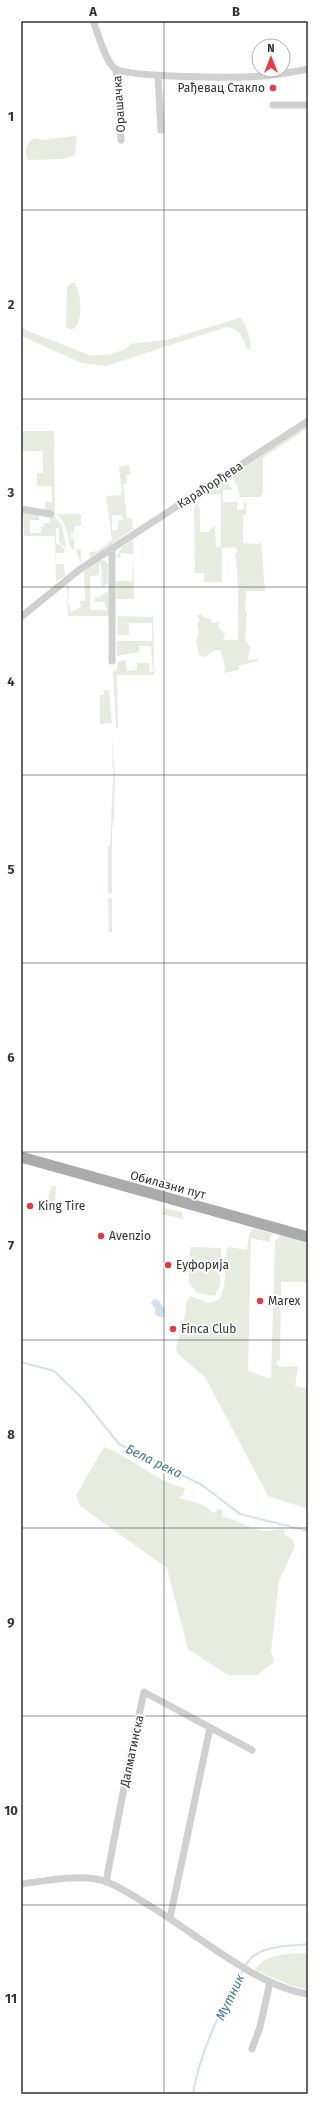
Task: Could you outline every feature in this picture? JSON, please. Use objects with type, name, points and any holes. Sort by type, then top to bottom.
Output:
[{"type":"main road","name":"Обилазни пут","points":[[21,1157],[308,1237]]},
{"type":"street","name":"Орашачка","points":[[93,21],[108,57],[116,69],[121,140]]},
{"type":"street","name":"Орашачка","points":[[116,69],[136,74],[158,76],[262,76],[308,70]]},
{"type":"street","points":[[158,76],[161,130]]},
{"type":"street","points":[[273,105],[308,105]]},
{"type":"street","name":"Карађорђева","points":[[21,617],[69,577],[308,421]]},
{"type":"street","points":[[21,509],[51,514]]},
{"type":"street","points":[[112,548],[112,661]]},
{"type":"street","name":"Далматинска","points":[[106,1882],[144,1692],[252,1750]]},
{"type":"street","points":[[170,1918],[210,1728]]},
{"type":"street","points":[[21,1884],[84,1878],[106,1882],[170,1918],[252,1972],[270,1982],[287,1990],[308,1994]]},
{"type":"street","points":[[252,2049],[260,2027],[270,1982]]},
{"type":"shaded area","points":[[73,136],[77,137],[75,155],[63,159],[28,160],[26,148],[34,138],[44,140]]},
{"type":"shaded area","points":[[74,282],[80,299],[80,312],[77,325],[74,329],[69,329],[66,326],[67,287]]},
{"type":"shaded area","points":[[239,318],[242,319],[249,336],[251,347],[248,351],[240,334],[235,329],[226,327],[106,366],[82,363],[21,336],[21,326],[28,331],[89,355],[109,355],[125,349],[131,344],[170,339]]},
{"type":"shaded area","points":[[308,425],[308,428],[263,458],[263,493],[260,497],[240,497],[238,487],[231,475]]},
{"type":"shaded area","points":[[21,431],[54,431],[55,511],[45,510],[45,502],[52,502],[52,486],[37,486],[37,473],[43,473],[43,451],[22,451]]},
{"type":"shaded area","points":[[129,465],[131,474],[126,475],[127,484],[123,484],[127,519],[132,518],[133,529],[89,560],[90,552],[98,551],[112,540],[106,496],[122,495],[119,467]],"holes":[[[112,515],[122,515],[123,520],[118,521],[118,530],[112,530]]]},
{"type":"shaded area","points":[[226,479],[233,490],[223,490],[223,502],[237,502],[237,510],[244,509],[244,502],[247,504],[246,515],[243,515],[243,543],[261,543],[265,591],[246,591],[245,610],[247,613],[245,639],[250,647],[248,660],[257,659],[258,661],[238,666],[239,670],[225,673],[224,661],[220,650],[216,650],[204,657],[199,655],[196,640],[199,633],[197,624],[200,621],[197,615],[201,614],[204,618],[211,619],[212,623],[220,622],[218,627],[225,634],[223,640],[238,640],[238,581],[235,555],[238,551],[235,547],[222,548],[222,582],[204,582],[204,573],[195,573],[194,500],[197,500],[200,511],[200,532],[208,532],[215,527],[216,547],[221,547],[221,494],[209,494],[209,490]]},
{"type":"shaded area","points":[[23,512],[39,514],[39,520],[30,520],[30,533],[41,533],[41,526],[44,526],[44,524],[41,523],[50,523],[50,516],[55,517],[62,526],[67,553],[66,548],[59,542],[59,528],[56,528],[56,544],[59,544],[64,549],[64,553],[56,553],[56,564],[64,564],[65,576],[56,582],[55,536],[24,536]]},
{"type":"shaded area","points":[[55,514],[81,514],[81,526],[74,526],[74,533],[71,533],[71,539],[74,539],[74,549],[72,549],[69,543],[64,523]]},
{"type":"shaded area","points":[[133,540],[134,599],[116,599],[116,581],[132,581],[133,554],[121,553],[120,558],[116,557],[122,547]]},
{"type":"shaded area","points":[[81,549],[81,564],[76,550]]},
{"type":"shaded area","points":[[102,560],[106,561],[108,565],[108,583],[102,587],[101,563],[99,565],[99,575],[90,576],[90,610],[107,610],[104,602],[95,602],[95,597],[98,598],[108,591],[110,616],[68,616],[67,585],[69,586],[68,602],[71,612],[81,607],[80,601],[85,601],[84,571]]},
{"type":"shaded area","points":[[118,616],[153,617],[154,675],[117,675],[118,728],[116,728],[113,671],[117,670],[117,662],[126,660],[127,671],[137,670],[137,663],[149,663],[149,672],[153,672],[151,646],[139,646],[139,652],[117,656],[117,641],[152,641],[152,623],[129,623],[129,635],[117,635]]},
{"type":"shaded area","points":[[104,690],[109,690],[112,723],[100,724],[100,695],[104,695]]},
{"type":"shaded area","points":[[112,736],[115,777],[114,816],[112,829],[112,893],[108,893],[108,846],[110,846],[113,775]]},
{"type":"shaded area","points":[[108,898],[112,898],[112,932],[109,932]]},
{"type":"shaded area","points":[[52,1186],[56,1186],[55,1204],[46,1203]]},
{"type":"shaded area","points":[[164,1208],[182,1212],[183,1219],[161,1214]]},
{"type":"shaded area","points":[[253,1228],[271,1233],[270,1242],[251,1238],[248,1371],[271,1379],[275,1242],[281,1234],[308,1241],[308,1282],[281,1282],[280,1361],[277,1359],[276,1363],[279,1367],[298,1366],[295,1386],[308,1389],[308,1509],[268,1496],[205,1377],[177,1353],[176,1349],[185,1315],[186,1303],[190,1296],[209,1303],[220,1299],[224,1287],[227,1250],[229,1247],[247,1250],[249,1235]]},
{"type":"shaded area","points":[[191,1247],[221,1248],[220,1285],[215,1296],[197,1293],[189,1283],[189,1256]]},
{"type":"shaded area","points":[[104,1447],[125,1457],[175,1486],[185,1488],[183,1495],[179,1498],[201,1504],[214,1513],[218,1509],[223,1510],[222,1517],[254,1529],[265,1531],[284,1529],[285,1535],[292,1539],[295,1546],[279,1581],[271,1651],[274,1662],[257,1675],[228,1675],[188,1649],[167,1568],[80,1506],[76,1495]]},
{"type":"shaded area","points":[[308,1953],[308,1990],[290,1985],[255,1970],[259,1964],[271,1957],[286,1954]]},
{"type":"water","points":[[154,1299],[158,1300],[165,1309],[164,1317],[159,1317],[155,1314],[155,1308],[151,1303]]},
{"type":"waterway","name":"Бела река","points":[[21,1362],[54,1371],[82,1398],[119,1444],[202,1485],[240,1514],[308,1531]]},
{"type":"waterway","name":"Мутник","points":[[245,1966],[250,1959],[264,1950],[282,1946],[308,1944]]},
{"type":"waterway","name":"Мутник","points":[[193,2094],[196,2078],[206,2045],[227,1999],[243,1970]]},
{"type":"place","name":"Рађевац Стакло","points":[[273,88]]},
{"type":"place","name":"King Tire","points":[[30,1206]]},
{"type":"place","name":"Avenzio","points":[[101,1236]]},
{"type":"place","name":"Еуфорија","points":[[168,1265]]},
{"type":"place","name":"Marex","points":[[260,1301]]},
{"type":"place","name":"Finca Club","points":[[173,1329]]}]
